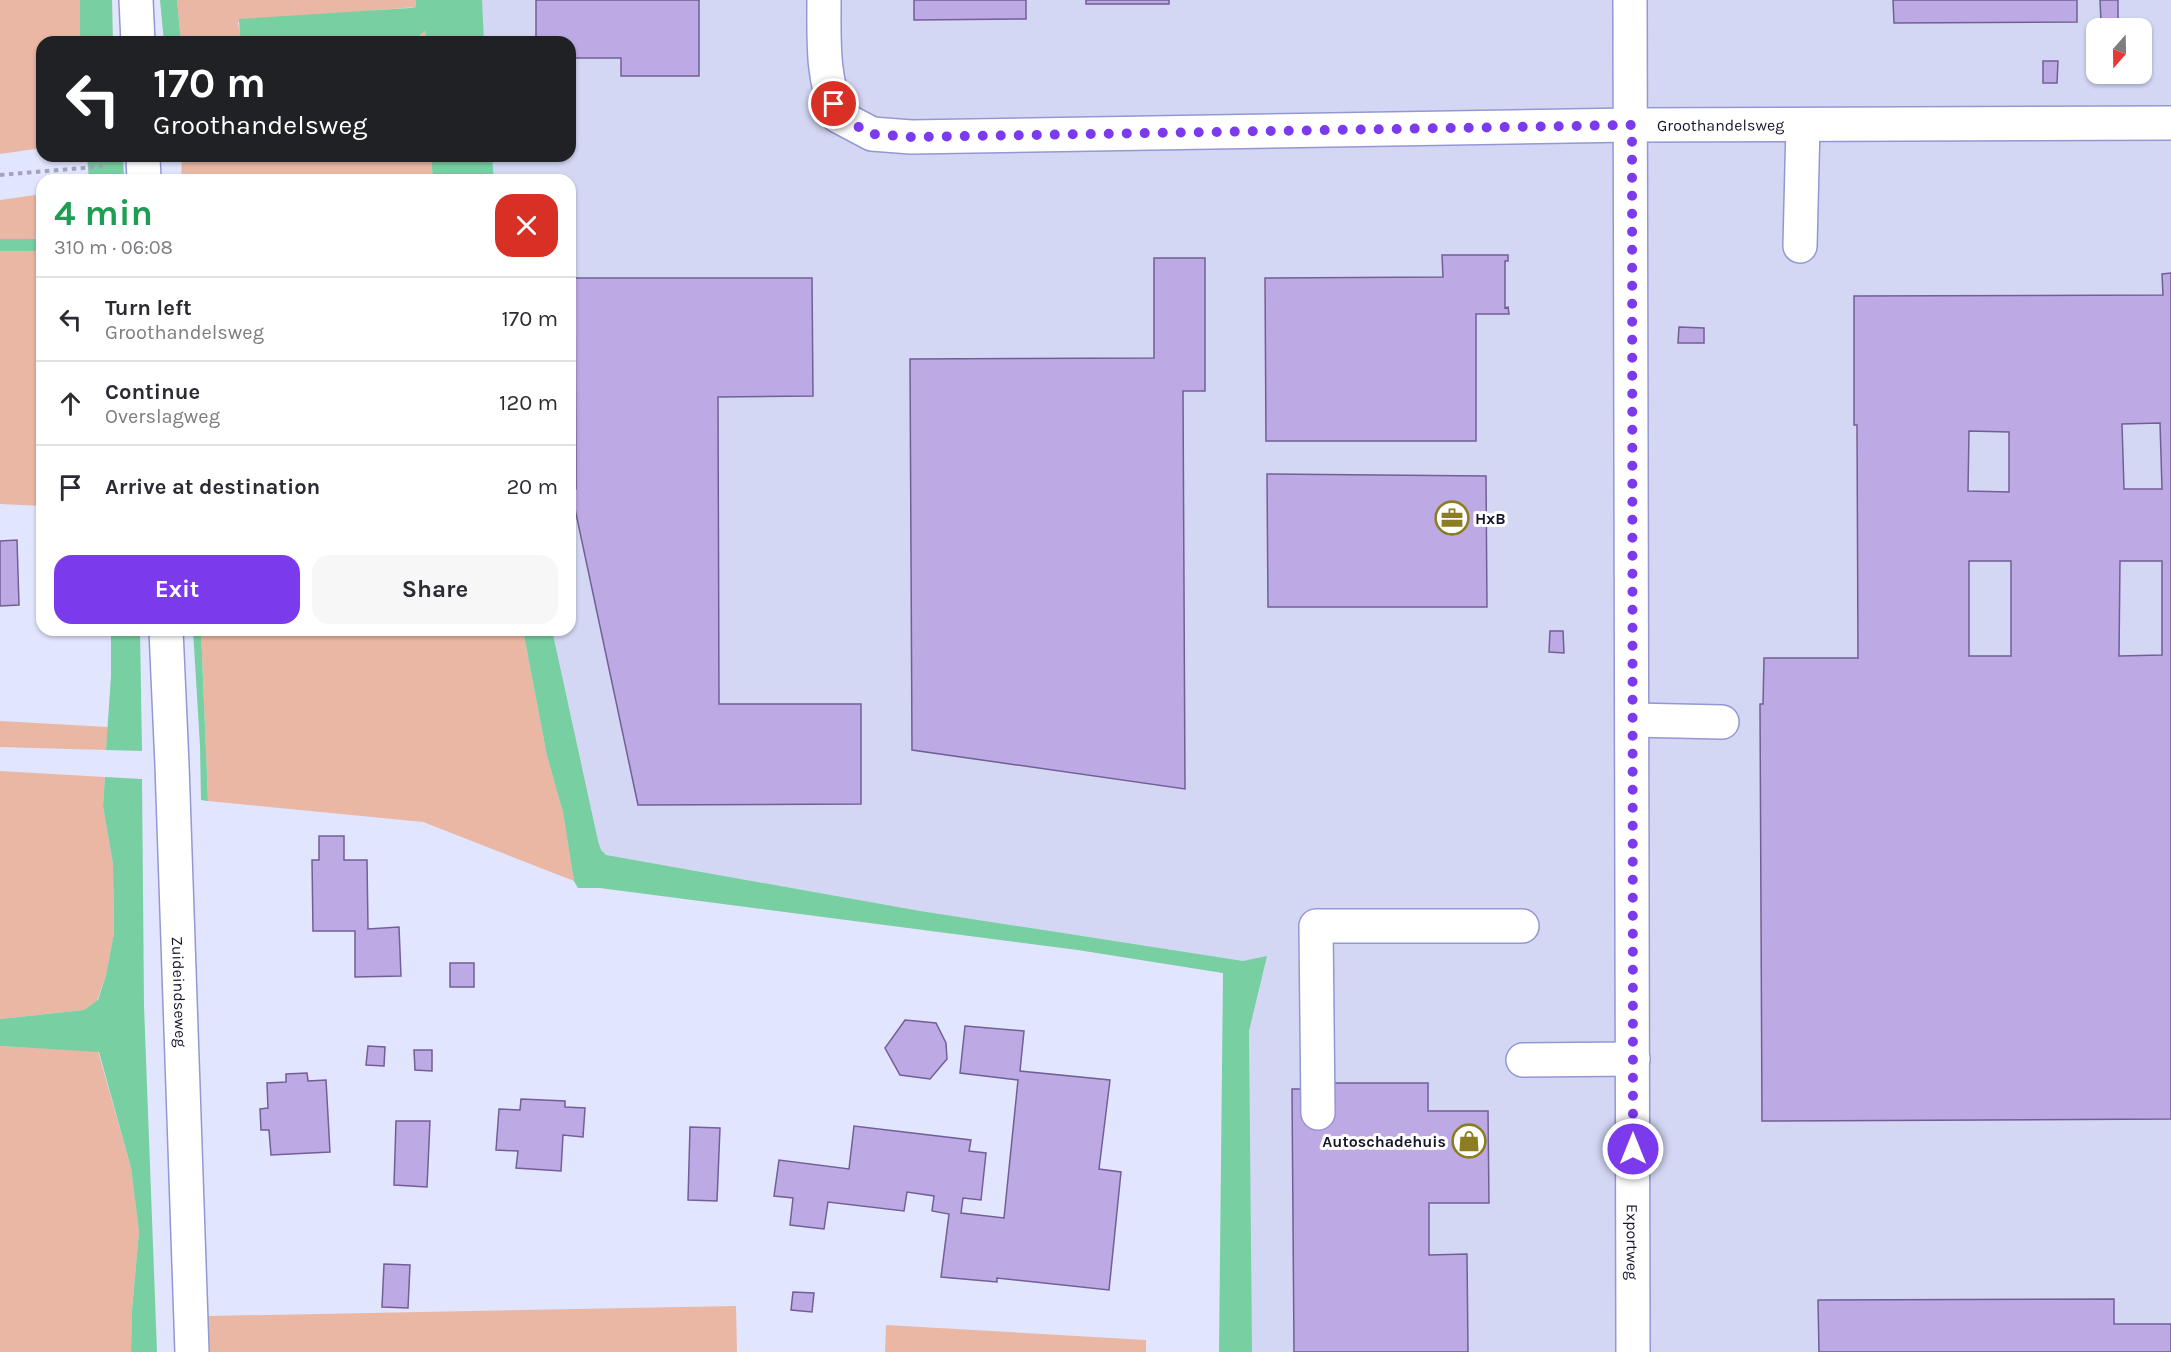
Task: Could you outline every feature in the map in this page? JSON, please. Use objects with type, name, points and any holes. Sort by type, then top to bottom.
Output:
[{"type":"street","points":[[136,0],[138,36]]},
{"type":"street","name":"Groothandelsweg","points":[[824,0],[824,62],[829,92],[838,116],[872,134],[911,137],[1632,125],[2171,123]]},
{"type":"street","name":"Exportweg","points":[[1630,0],[1633,1352]]},
{"type":"street","points":[[1800,246],[1803,124]]},
{"type":"street","name":"Zuideindseweg","points":[[166,636],[192,1352]]},
{"type":"street","points":[[1633,720],[1722,722]]},
{"type":"street","points":[[1318,1113],[1316,926],[1522,926]]},
{"type":"street","points":[[1522,1060],[1633,1059]]},
{"type":"path","points":[[0,175],[80,167]]},
{"type":"shaded area","points":[[0,0],[80,0],[80,36],[36,36],[36,149],[0,154]]},
{"type":"shaded area","points":[[80,0],[112,0],[113,36],[80,36]]},
{"type":"shaded area","points":[[160,0],[177,0],[180,36],[163,36]]},
{"type":"shaded area","points":[[177,0],[416,0],[416,7],[238,22],[240,36],[180,36]]},
{"type":"shaded area","points":[[416,0],[482,0],[484,36],[425,36],[425,31],[419,36],[240,36],[239,19],[416,7]]},
{"type":"shaded area","points":[[445,0],[2171,0],[2171,1352],[1247,1352],[1223,973],[1078,950],[600,888],[578,888],[574,881],[524,636],[576,636],[576,174],[457,174],[456,162],[576,162],[576,36],[446,36]]},
{"type":"shaded area","points":[[88,162],[123,162],[124,174],[88,174]]},
{"type":"shaded area","points":[[182,162],[432,162],[432,174],[181,174]]},
{"type":"shaded area","points":[[432,162],[492,162],[494,174],[432,174]]},
{"type":"shaded area","points":[[36,195],[36,506],[0,504],[0,200]]},
{"type":"shaded area","points":[[111,636],[140,636],[142,751],[106,750]]},
{"type":"shaded area","points":[[193,636],[201,636],[208,801],[201,800]]},
{"type":"shaded area","points":[[201,636],[524,636],[547,756],[563,812],[574,881],[423,822],[208,801]]},
{"type":"shaded area","points":[[524,636],[553,636],[598,841],[601,850],[606,855],[920,911],[1243,961],[1267,956],[1249,1031],[1252,1352],[1219,1352],[1223,973],[1078,950],[600,888],[578,888],[574,881],[563,812],[547,756]]},
{"type":"shaded area","points":[[0,721],[108,727],[106,750],[0,747]]},
{"type":"shaded area","points":[[0,771],[105,777],[103,806],[113,864],[114,933],[106,975],[97,1001],[84,1010],[0,1019]]},
{"type":"shaded area","points":[[105,777],[142,779],[144,1006],[157,1352],[131,1352],[139,1232],[131,1168],[99,1052],[0,1046],[0,1019],[84,1010],[98,1000],[106,975],[114,933],[113,864],[103,806]]},
{"type":"shaded area","points":[[0,1046],[98,1051],[131,1168],[139,1232],[131,1352],[0,1352]]},
{"type":"shaded area","points":[[736,1306],[737,1352],[209,1352],[208,1316]]},
{"type":"shaded area","points":[[886,1325],[1146,1340],[1146,1352],[885,1352]]},
{"type":"building","points":[[536,0],[699,0],[699,76],[621,76],[621,58],[576,58],[576,36],[536,36]]},
{"type":"building","points":[[914,0],[1026,0],[1026,19],[914,20]]},
{"type":"building","points":[[1086,0],[1169,0],[1169,4],[1086,4]]},
{"type":"building","points":[[1893,0],[2077,0],[2077,22],[1894,23]]},
{"type":"building","points":[[2100,0],[2118,0],[2118,18],[2101,18]]},
{"type":"building","points":[[2043,61],[2058,61],[2057,83],[2043,83]]},
{"type":"building","points":[[1442,255],[1508,255],[1508,261],[1505,261],[1505,308],[1508,307],[1509,314],[1476,314],[1476,441],[1266,441],[1265,278],[1443,277]]},
{"type":"building","points":[[1154,258],[1205,258],[1205,391],[1183,391],[1185,789],[912,750],[910,359],[1154,358]]},
{"type":"building","points":[[2171,273],[2171,1119],[1762,1121],[1760,704],[1763,704],[1764,658],[1858,658],[1854,296],[2163,295],[2162,274]],"holes":[[[2160,423],[2162,489],[2124,489],[2122,424]],[[1969,431],[2009,432],[2009,492],[1968,491]],[[1969,561],[2011,561],[2011,656],[1969,656]],[[2120,561],[2162,561],[2162,655],[2119,656]]]},
{"type":"building","points":[[576,278],[812,278],[813,396],[718,397],[719,704],[861,704],[861,804],[638,805],[576,514]]},
{"type":"building","points":[[1679,327],[1704,328],[1704,343],[1678,343]]},
{"type":"building","points":[[1267,474],[1486,476],[1487,607],[1268,607]]},
{"type":"building","points":[[17,540],[19,605],[0,606],[0,541]]},
{"type":"building","points":[[1550,631],[1563,631],[1564,653],[1549,652]]},
{"type":"building","points":[[319,836],[344,836],[344,860],[367,860],[368,929],[399,927],[401,976],[355,977],[355,931],[313,931],[312,860],[319,860]]},
{"type":"building","points":[[450,963],[474,963],[474,987],[450,987]]},
{"type":"building","points":[[905,1020],[936,1023],[946,1043],[947,1059],[930,1079],[900,1075],[885,1048]]},
{"type":"building","points":[[965,1026],[1024,1031],[1020,1071],[1110,1080],[1099,1169],[1121,1172],[1109,1290],[997,1278],[997,1282],[941,1277],[949,1214],[932,1211],[934,1196],[907,1192],[904,1211],[828,1202],[824,1229],[790,1225],[793,1198],[774,1196],[779,1160],[849,1169],[854,1126],[971,1140],[969,1151],[986,1153],[981,1200],[963,1198],[961,1213],[1004,1218],[1018,1080],[960,1073]]},
{"type":"building","points":[[368,1046],[385,1047],[384,1066],[366,1065]]},
{"type":"building","points":[[414,1050],[432,1050],[432,1071],[415,1070]]},
{"type":"building","points":[[307,1073],[308,1081],[326,1080],[330,1152],[271,1155],[269,1130],[261,1130],[260,1109],[268,1108],[267,1083],[286,1082],[286,1074]]},
{"type":"building","points":[[1308,1083],[1428,1083],[1428,1111],[1488,1111],[1489,1203],[1429,1203],[1429,1255],[1467,1254],[1468,1352],[1294,1352],[1292,1089],[1307,1089]]},
{"type":"building","points":[[521,1099],[565,1101],[565,1107],[585,1108],[583,1137],[563,1135],[561,1171],[516,1168],[518,1151],[496,1150],[499,1109],[520,1110]]},
{"type":"building","points":[[396,1121],[430,1121],[427,1187],[394,1185]]},
{"type":"building","points":[[690,1127],[720,1128],[717,1201],[688,1200]]},
{"type":"building","points":[[384,1264],[410,1265],[408,1308],[382,1307]]},
{"type":"building","points":[[793,1292],[814,1293],[812,1312],[791,1310]]},
{"type":"building","points":[[2114,1299],[2114,1324],[2171,1324],[2171,1352],[1819,1352],[1818,1300]]},
{"type":"waterway","points":[[0,245],[36,245]]},
{"type":"place","name":"HxB","points":[[1452,518]]},
{"type":"place","name":"Autoschadehuis","points":[[1469,1141]]},
{"type":"route","points":[[834,104],[838,116],[872,134],[911,137],[1632,125],[1633,1149]]}]
